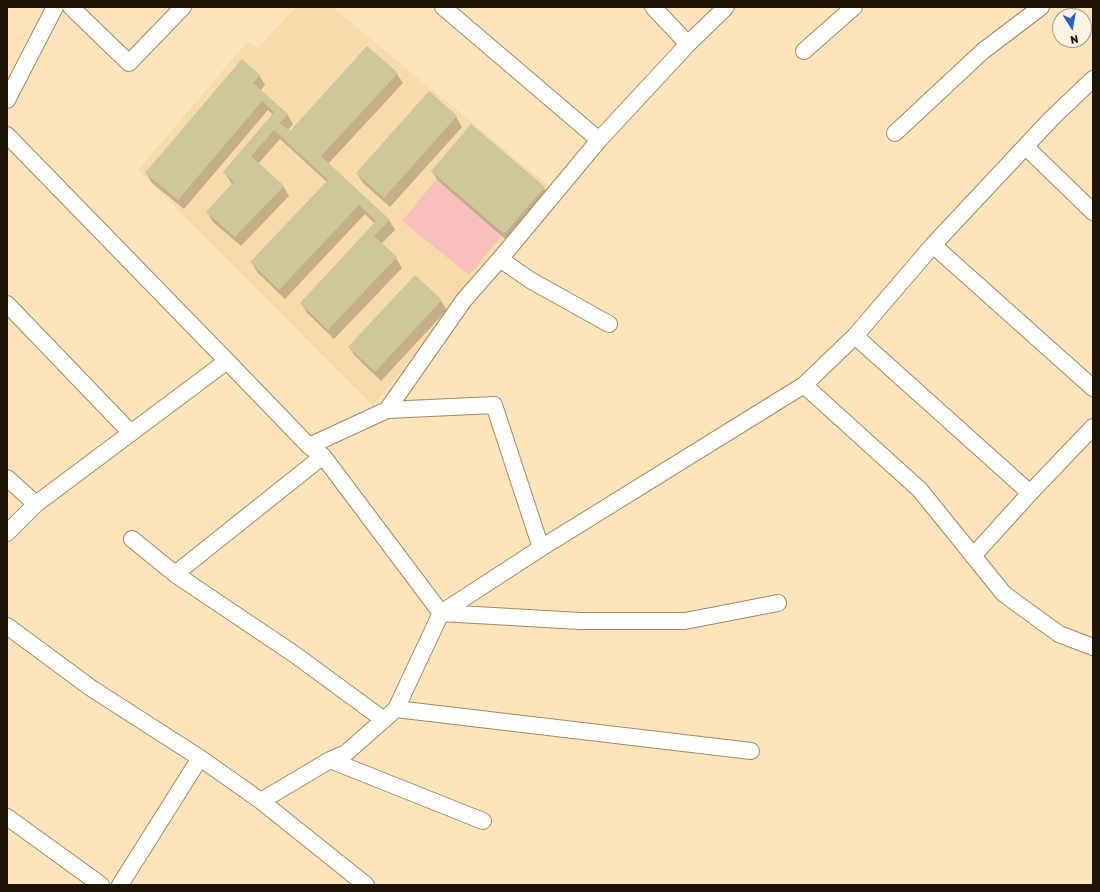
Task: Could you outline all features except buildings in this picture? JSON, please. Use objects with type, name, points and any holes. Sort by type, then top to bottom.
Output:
[{"type":"street","points":[[7,100],[55,7]]},
{"type":"street","points":[[71,7],[129,63],[182,7]]},
{"type":"street","points":[[443,7],[599,140]]},
{"type":"street","points":[[653,7],[688,44]]},
{"type":"street","points":[[387,410],[464,300],[599,140],[688,44],[726,7]]},
{"type":"street","points":[[804,52],[854,7]]},
{"type":"street","points":[[895,133],[983,51],[1042,7]]},
{"type":"street","points":[[261,801],[330,760],[346,753],[396,709],[441,613],[541,548],[804,385],[855,336],[933,245],[1052,118],[1093,79]]},
{"type":"street","points":[[7,135],[309,446],[323,456],[441,613],[580,622],[685,620],[778,603]]},
{"type":"street","points":[[1026,147],[1093,212]]},
{"type":"street","points":[[933,245],[1093,388]]},
{"type":"street","points":[[500,259],[530,280],[609,324]]},
{"type":"street","points":[[7,304],[131,433]]},
{"type":"street","points":[[855,336],[1030,493]]},
{"type":"street","points":[[7,533],[36,504],[227,361]]},
{"type":"street","points":[[804,385],[920,490],[1004,594],[1059,634],[1093,647]]},
{"type":"street","points":[[309,446],[387,410],[494,406],[541,548]]},
{"type":"street","points":[[973,556],[1093,427]]},
{"type":"street","points":[[175,574],[323,456]]},
{"type":"street","points":[[7,478],[36,504]]},
{"type":"street","points":[[132,539],[175,574],[294,654],[384,720]]},
{"type":"street","points":[[7,626],[90,688],[200,758],[261,801],[366,885]]},
{"type":"street","points":[[396,709],[751,751]]},
{"type":"street","points":[[120,885],[200,758]]},
{"type":"street","points":[[330,760],[483,821]]},
{"type":"street","points":[[7,817],[101,885]]},
{"type":"shaded area","points":[[296,7],[332,7],[550,187],[373,406],[138,170],[247,42],[258,48]]},
{"type":"shaded area","points":[[436,180],[502,235],[469,275],[402,221]]}]
